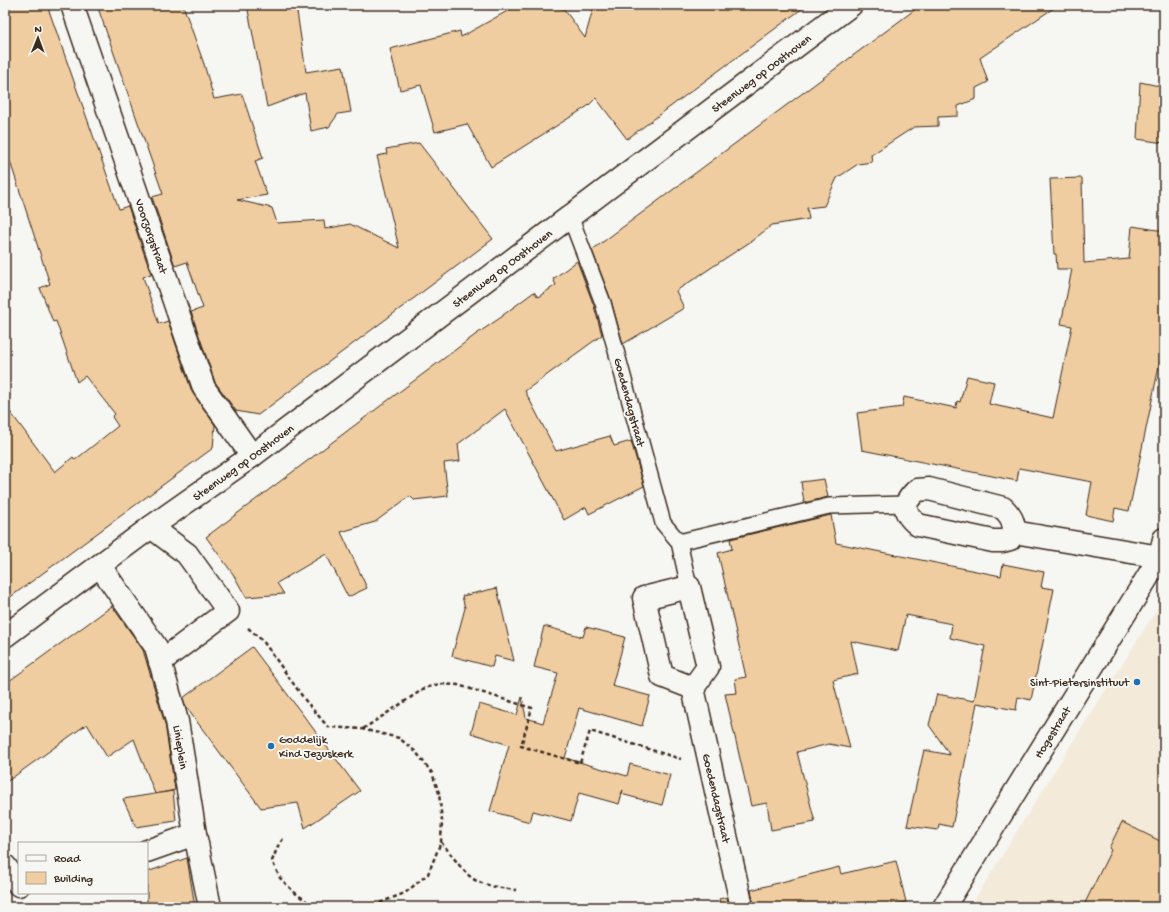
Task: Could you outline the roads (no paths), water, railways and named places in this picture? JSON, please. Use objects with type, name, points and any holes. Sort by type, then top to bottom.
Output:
[{"type":"street","name":"Voorzorgstraat","points":[[72,5],[204,388],[252,456]]},
{"type":"street","name":"Steenweg op Oosthoven","points":[[5,636],[151,527],[252,456],[851,5]]},
{"type":"street","points":[[929,489],[1003,508],[1010,515],[1014,524],[1014,532],[1010,539],[993,541],[918,525],[910,519],[906,512],[906,504],[909,497],[917,490],[929,489]]},
{"type":"street","points":[[100,566],[156,648],[160,662],[228,611],[187,554],[151,527]]},
{"type":"street","name":"Hogestraat","points":[[944,907],[1162,548],[1014,532]]},
{"type":"street","points":[[690,587],[644,598],[662,676],[693,688]]},
{"type":"street","name":"Goedendagstraat","points":[[690,587],[708,668],[693,688],[742,907]]},
{"type":"street","name":"Linieplein","points":[[160,662],[177,720],[195,834],[210,907]]},
{"type":"street","points":[[148,851],[195,834]]},
{"type":"street","points":[[5,866],[18,884]]},
{"type":"lane","name":"Goedendagstraat","points":[[570,216],[603,303],[663,523],[680,542],[690,587]]},
{"type":"lane","points":[[680,542],[829,506],[906,504]]},
{"type":"place","name":"Sint-Pietersinstituut","points":[[1137,682]]},
{"type":"place","name":"Goddelijk Kind Jezuskerk","points":[[271,746]]}]
